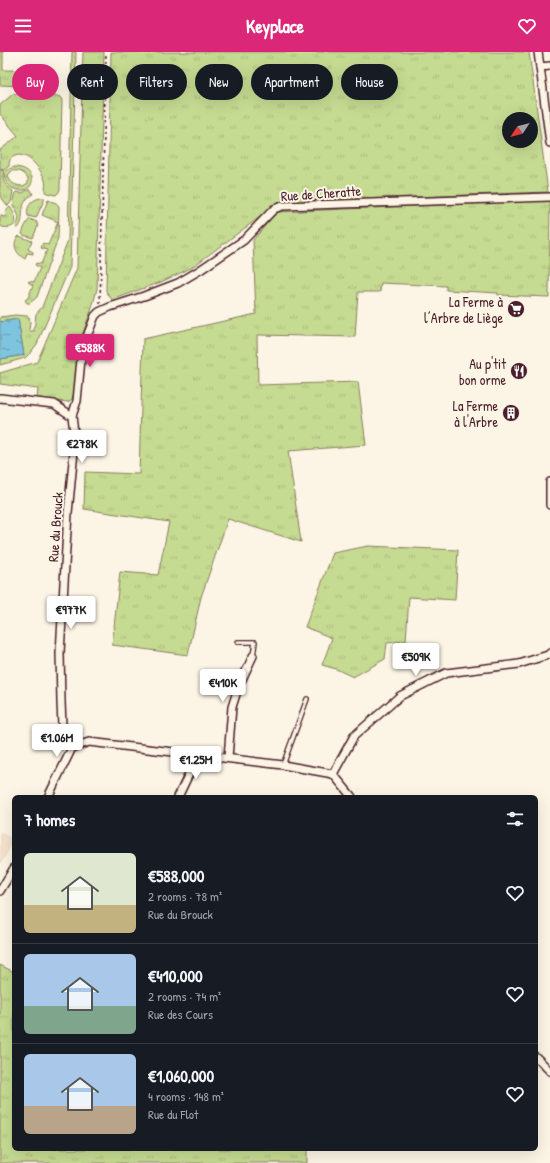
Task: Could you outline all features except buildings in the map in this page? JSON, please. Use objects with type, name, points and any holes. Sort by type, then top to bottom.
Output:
[{"type":"street","points":[[538,52],[550,143]]},
{"type":"street","points":[[540,67],[550,66]]},
{"type":"street","name":"Rue de Cheratte","points":[[99,312],[178,283],[244,240],[274,209],[282,206],[550,197]]},
{"type":"street","name":"Rue du Brouck","points":[[72,748],[62,725],[60,653],[68,513],[75,441],[72,416],[77,402],[82,349],[95,316],[99,312]]},
{"type":"street","points":[[0,398],[54,404],[72,416]]},
{"type":"street","points":[[550,482],[550,505]]},
{"type":"street","points":[[333,774],[354,736],[400,696],[446,673],[519,664],[548,655],[550,653]]},
{"type":"street","points":[[228,758],[232,707],[238,688],[253,656]]},
{"type":"street","points":[[49,795],[72,748],[89,742],[283,765],[333,774],[350,795]]},
{"type":"street","points":[[179,795],[198,755]]},
{"type":"street","points":[[0,891],[12,871]]},
{"type":"street","points":[[538,1058],[550,1071]]},
{"type":"lane","points":[[238,642],[255,642],[253,656]]},
{"type":"lane","points":[[283,765],[307,699]]},
{"type":"path","points":[[99,312],[106,52]]},
{"type":"shaded area","points":[[0,832],[12,838],[12,843],[0,865]]},
{"type":"green space","points":[[0,52],[3,52],[3,70],[12,70],[12,86],[0,85]]},
{"type":"green space","points":[[72,52],[76,52],[76,64],[72,64]]},
{"type":"green space","points":[[83,52],[104,52],[104,64],[83,64]]},
{"type":"green space","points":[[111,52],[529,52],[537,112],[502,112],[502,148],[538,148],[538,118],[548,192],[280,202],[191,268],[161,282],[112,300],[106,291],[110,100],[118,100],[118,64],[111,64]]},
{"type":"green space","points":[[12,95],[12,100],[59,100],[59,97],[62,100],[60,189],[56,195],[45,192],[45,181],[43,176],[37,166],[29,158],[20,155],[15,156],[10,160],[9,166],[4,170],[0,169],[0,150],[18,136],[0,114],[0,105]]},
{"type":"green space","points":[[71,100],[75,100],[70,267],[37,344],[25,358],[0,365],[0,359],[24,355],[18,319],[0,322],[0,317],[15,315],[27,316],[29,317],[30,322],[29,331],[34,331],[36,314],[42,307],[68,240]]},
{"type":"green space","points":[[82,100],[103,100],[97,289],[79,344],[74,393],[72,399],[68,402],[37,399],[38,389],[0,384],[0,373],[37,362],[77,268]]},
{"type":"green space","points":[[15,167],[24,169],[32,177],[30,187],[25,190],[12,188],[6,181],[4,175],[7,171]],"holes":[[[12,171],[25,174],[28,178],[28,183],[20,186],[11,182],[8,175]]]},
{"type":"green space","points":[[0,170],[4,171],[4,182],[13,191],[11,202],[8,206],[0,196]]},
{"type":"green space","points":[[30,189],[33,194],[24,203],[22,221],[17,229],[16,226],[19,217],[13,205],[16,192],[22,193]]},
{"type":"green space","points":[[45,198],[36,218],[28,216],[30,204],[34,200]]},
{"type":"green space","points":[[48,200],[59,206],[58,238],[37,297],[30,303],[27,303],[25,300],[28,298],[33,285],[28,282],[34,282],[40,268],[35,265],[36,263],[41,264],[47,250],[41,248],[43,243],[48,245],[58,222],[42,215]]},
{"type":"green space","points":[[550,200],[549,297],[498,295],[498,293],[446,290],[446,286],[381,283],[380,292],[358,292],[355,337],[257,335],[258,385],[358,382],[366,445],[288,451],[301,542],[228,519],[201,597],[188,655],[112,645],[120,572],[158,575],[169,522],[84,509],[85,472],[139,474],[143,339],[256,314],[253,240],[277,212]]},
{"type":"green space","points":[[10,207],[15,215],[14,225],[12,227],[2,227],[0,224],[0,216],[1,215],[3,217],[7,215],[5,212]]},
{"type":"green space","points":[[30,219],[37,222],[38,225],[33,238],[22,234]]},
{"type":"green space","points":[[19,236],[32,241],[28,249],[33,252],[33,254],[27,253],[25,259],[19,254],[15,245],[15,242]]},
{"type":"green space","points":[[368,546],[458,550],[455,600],[409,597],[406,641],[387,643],[385,659],[353,677],[336,669],[322,665],[332,638],[305,627],[333,553]]},
{"type":"green space","points":[[0,965],[12,971],[12,1151],[307,1151],[307,1163],[0,1163]]},
{"type":"water","points":[[18,319],[24,355],[0,359],[0,322]]},
{"type":"place","name":"La Ferme à l’Arbre de Liège","points":[[516,309]]},
{"type":"place","name":"Au p'tit bon orme","points":[[519,371]]},
{"type":"place","name":"La Ferme à l'Arbre","points":[[511,413]]}]
